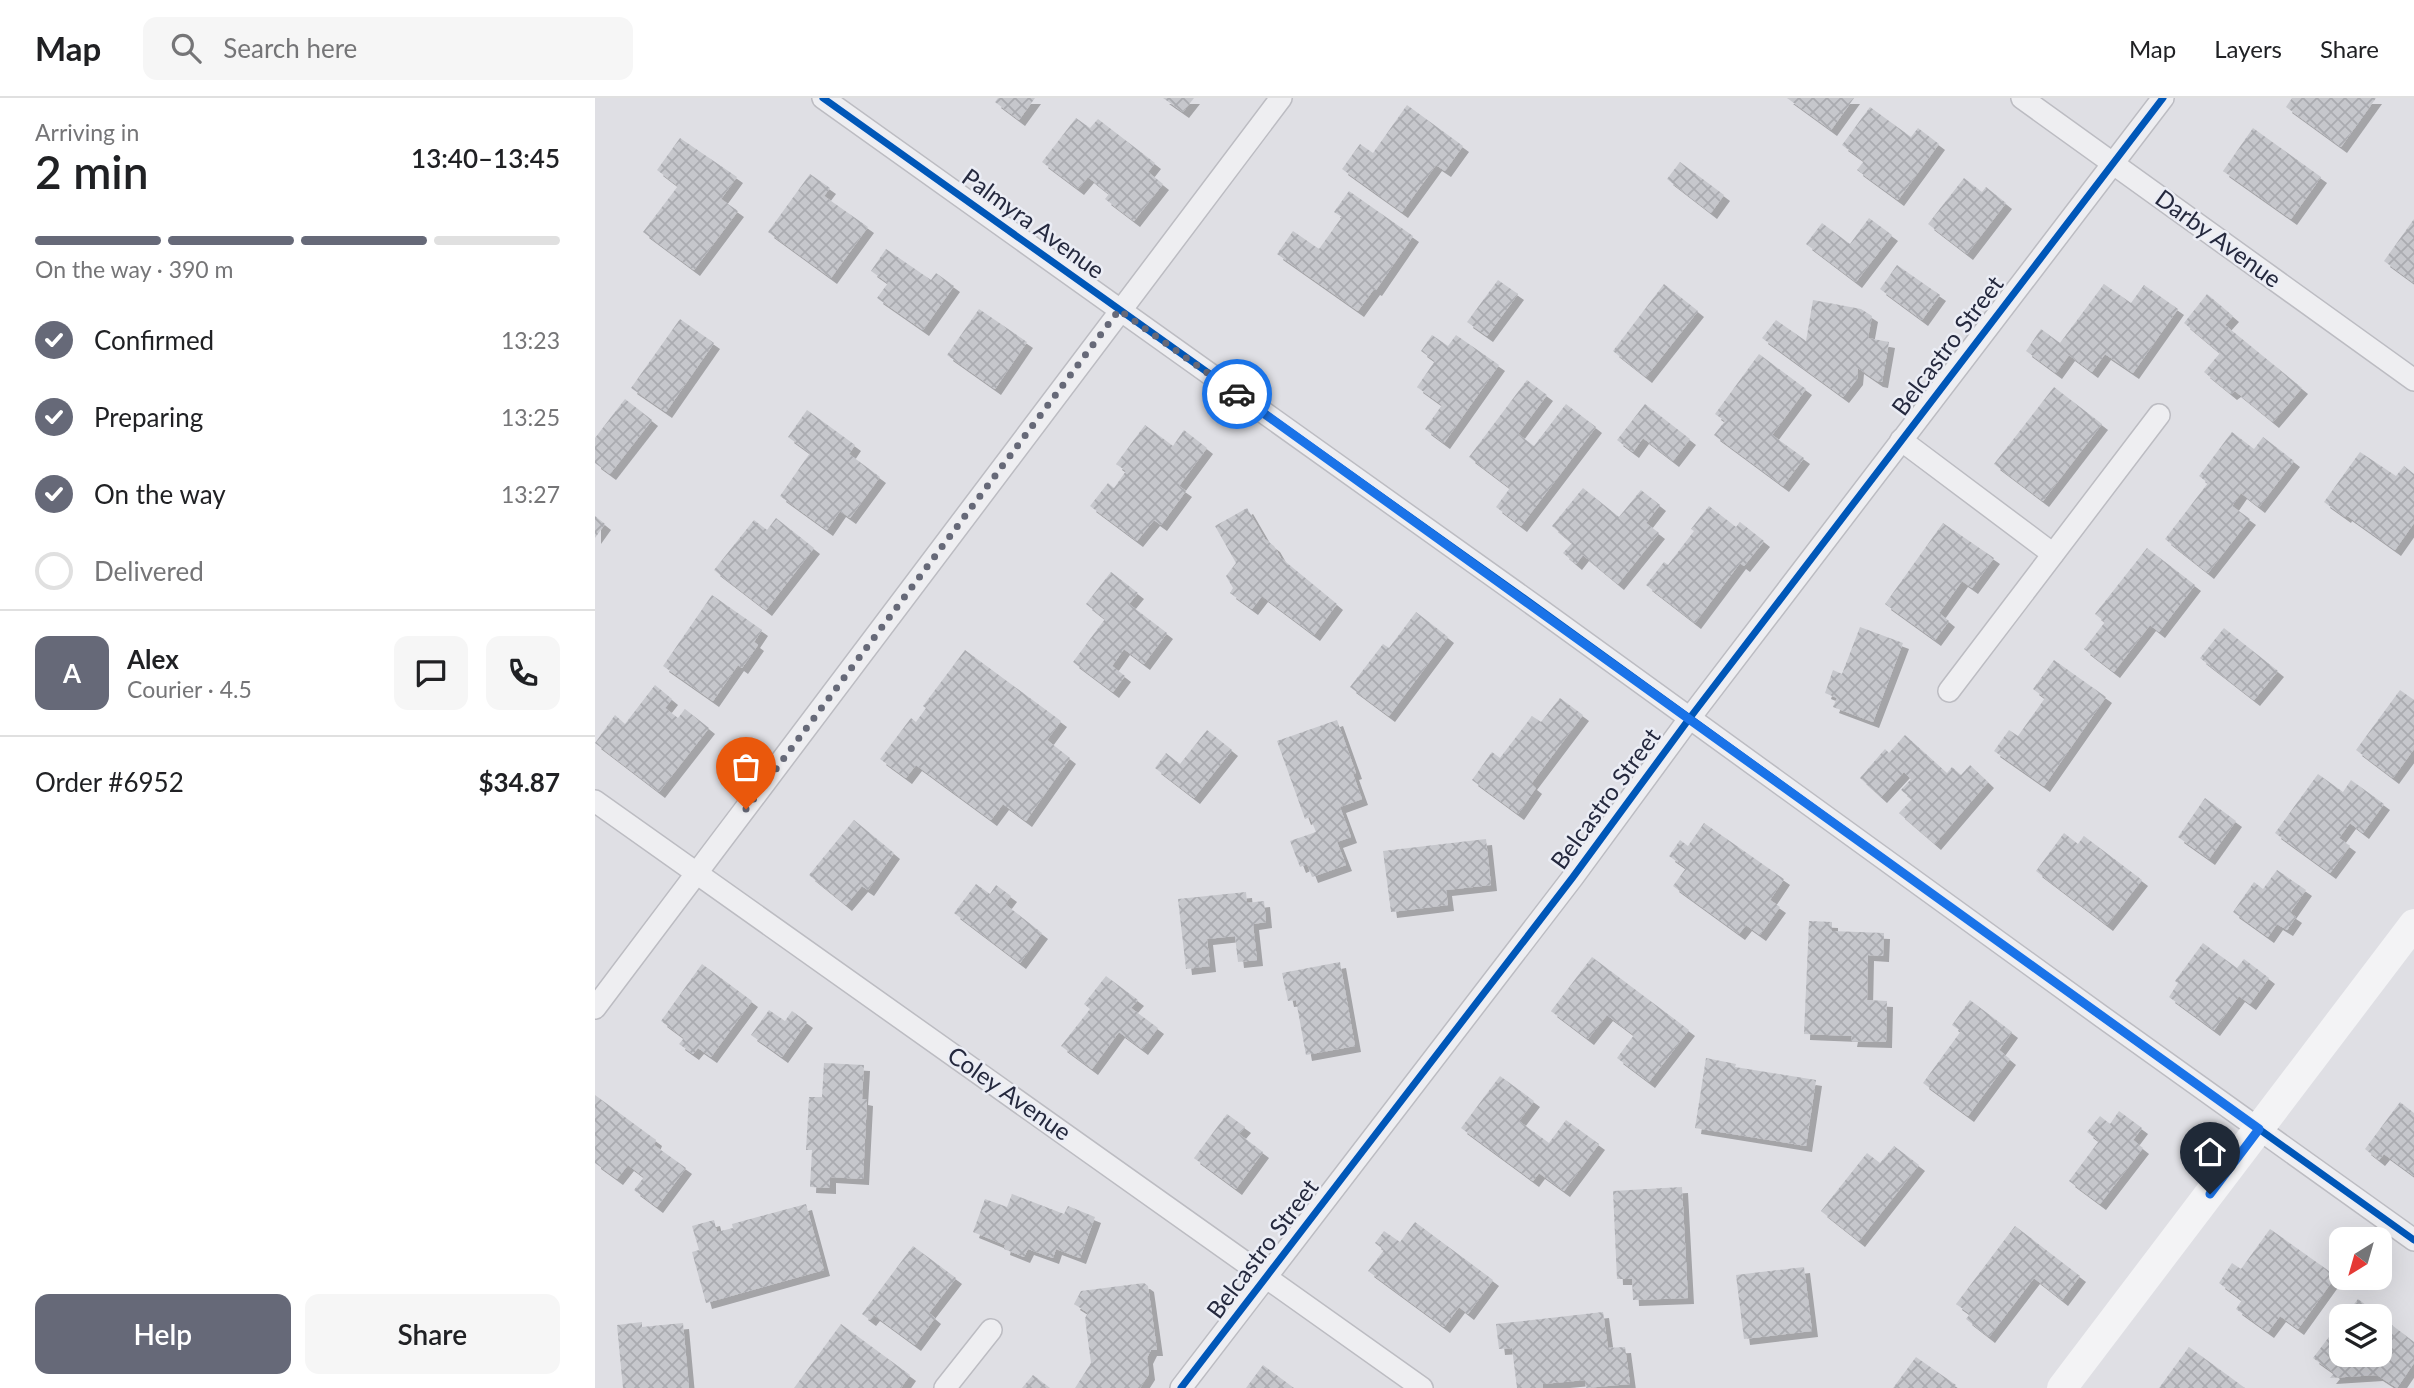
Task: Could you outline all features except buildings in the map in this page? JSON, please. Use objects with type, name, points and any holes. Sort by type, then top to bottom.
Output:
[{"type":"street","name":"Palmyra Avenue","points":[[823,98],[2414,1240]]},
{"type":"street","points":[[595,1008],[1281,98]]},
{"type":"street","name":"Darby Avenue","points":[[2022,98],[2414,380]]},
{"type":"street","name":"Belcastro Street","points":[[1181,1388],[1573,877],[1689,719],[2163,98]]},
{"type":"street","points":[[1949,691],[2159,415]]},
{"type":"street","points":[[1901,440],[2053,554]]},
{"type":"street","name":"Coley Avenue","points":[[595,801],[1422,1388]]},
{"type":"street","points":[[2062,1388],[2414,924]]},
{"type":"street","points":[[945,1388],[991,1329]]},
{"type":"cycle path","points":[[823,98],[1542,611],[2414,1240]]},
{"type":"cycle path","points":[[1181,1388],[1573,877],[1689,719],[2163,98]]},
{"type":"way so far","points":[[746,809],[1119,310],[1237,394]]},
{"type":"route","points":[[1237,394],[2259,1129],[2210,1194]]}]
